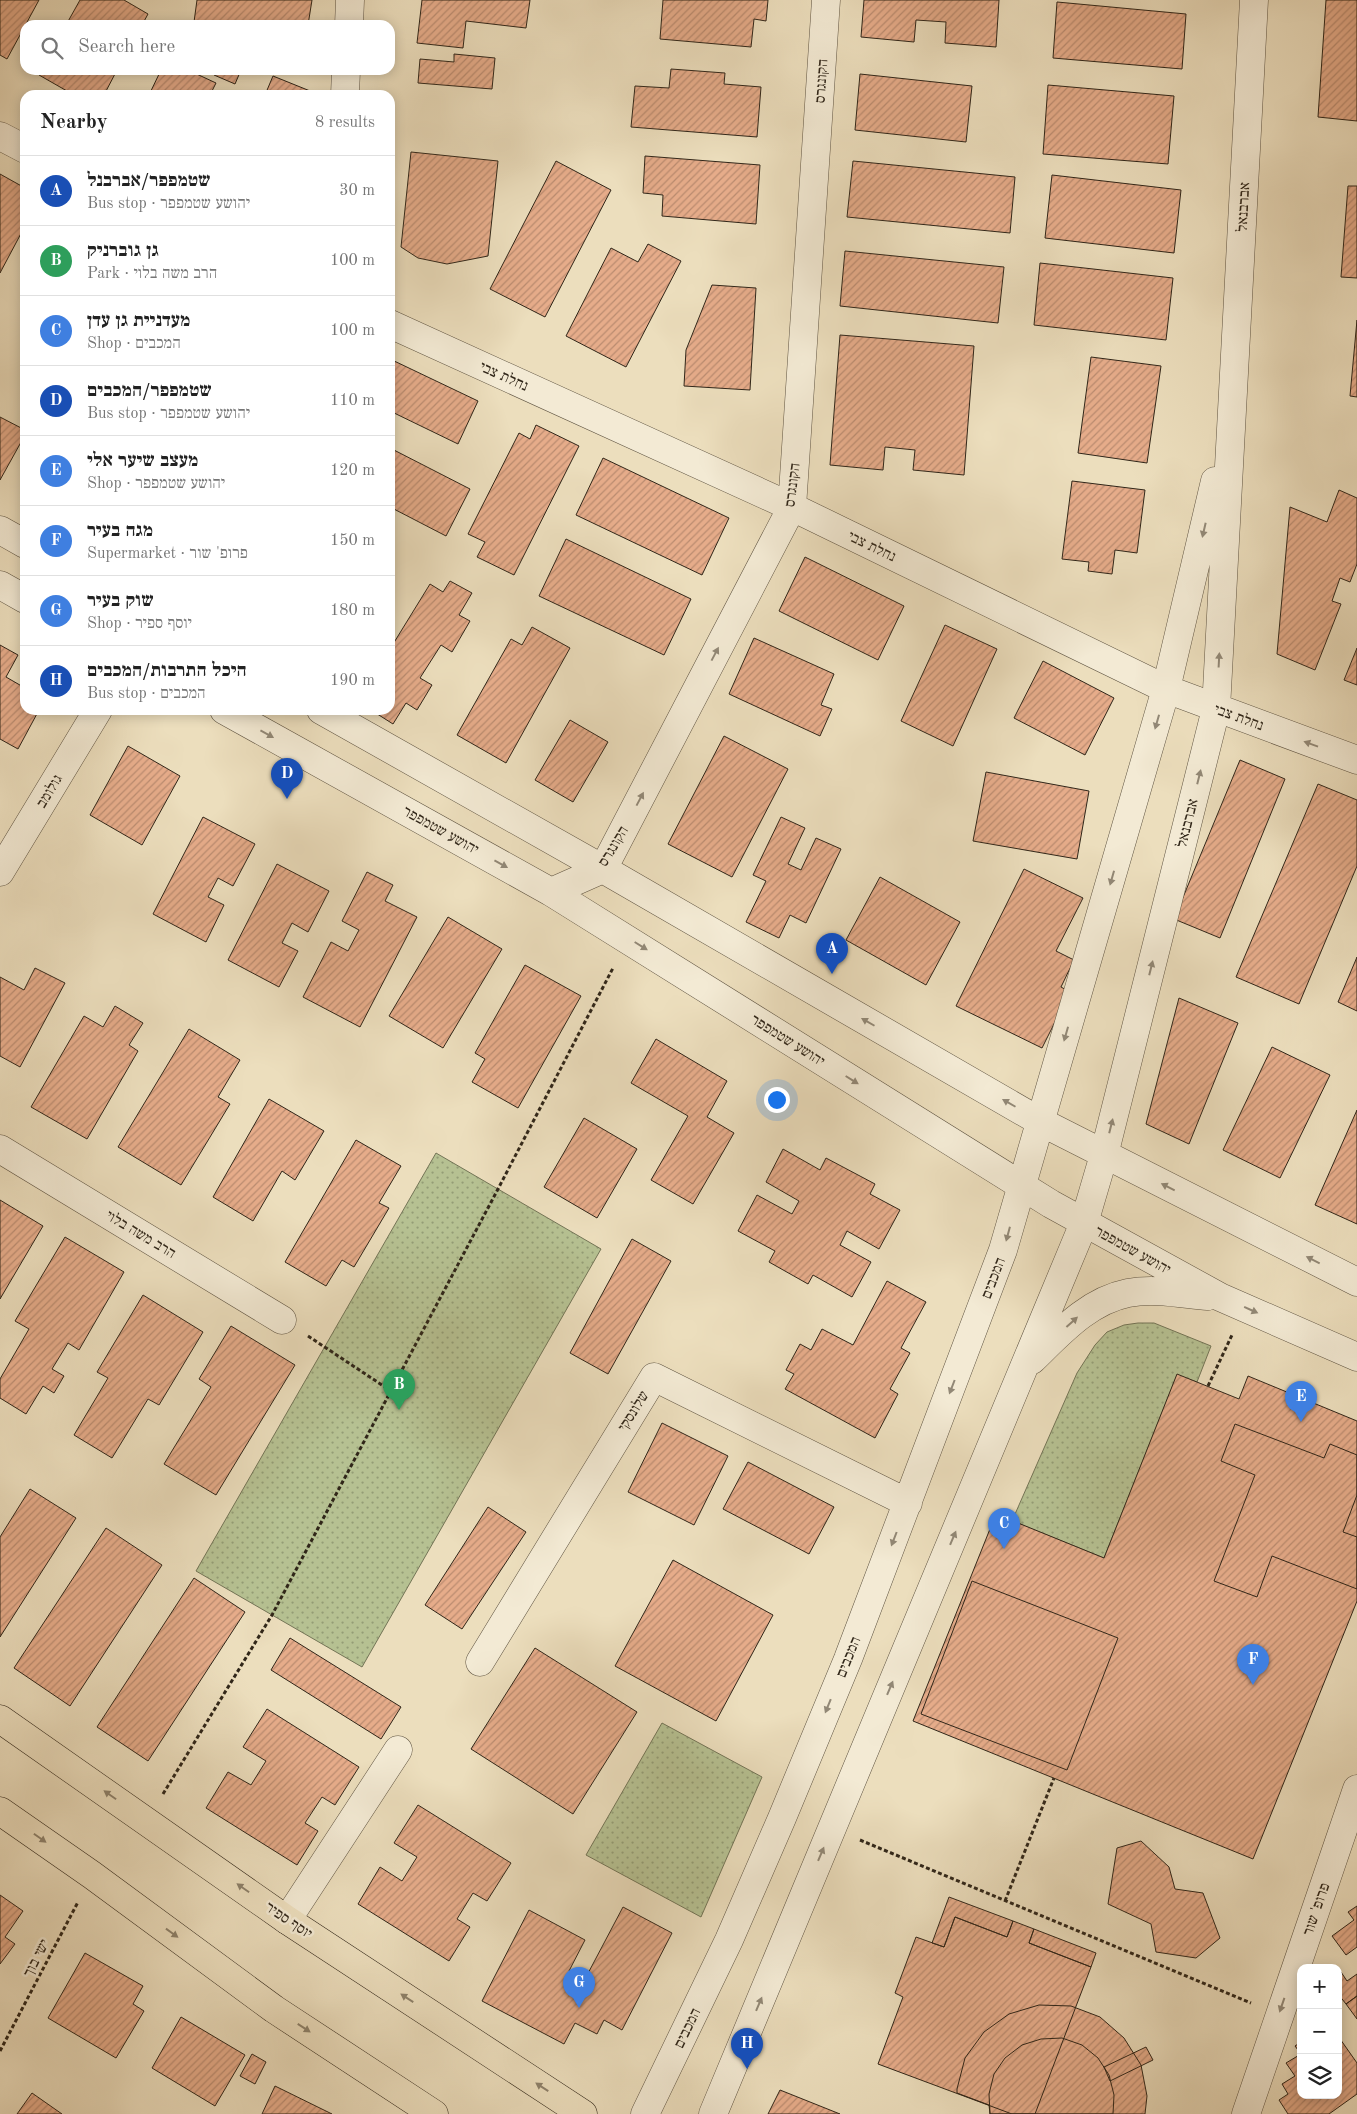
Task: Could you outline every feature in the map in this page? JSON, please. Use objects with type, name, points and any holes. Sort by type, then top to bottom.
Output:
[{"type":"main road","name":"יוסף ספיר","points":[[0,1719],[147,1820],[287,1920],[583,2114]]},
{"type":"main road","points":[[0,1810],[274,2009],[434,2114]]},
{"type":"street","points":[[349,20],[350,0]]},
{"type":"street","name":"הקונגרס","points":[[551,892],[603,869],[792,507],[826,0]]},
{"type":"street","name":"אברבנאל","points":[[1084,1223],[1104,1155],[1216,709],[1254,0]]},
{"type":"street","points":[[345,90],[346,75]]},
{"type":"street","points":[[0,136],[20,146]]},
{"type":"street","name":"נחלת צבי","points":[[395,326],[792,507],[1166,689],[1357,760]]},
{"type":"street","name":"אברבנאל","points":[[1020,1187],[1041,1122],[1166,689],[1231,414]]},
{"type":"street","points":[[0,530],[20,541]]},
{"type":"street","points":[[0,585],[20,596]]},
{"type":"street","name":"גולומב","points":[[0,872],[95,715]]},
{"type":"street","name":"יהושע שטמפפר","points":[[233,715],[551,892],[628,938],[1020,1187],[1220,1297],[1357,1357]]},
{"type":"street","points":[[331,715],[603,869],[1041,1122],[1357,1282]]},
{"type":"street","name":"הרב משה בלוי","points":[[0,1149],[282,1320]]},
{"type":"street","name":"המכבים","points":[[646,2114],[729,1940],[848,1659],[1004,1250],[1020,1187]]},
{"type":"street","points":[[713,2114],[1084,1223]]},
{"type":"street","points":[[1024,1368],[1076,1318],[1104,1301],[1128,1293],[1152,1292],[1220,1297]]},
{"type":"street","name":"שלונסקי","points":[[480,1662],[654,1377],[908,1503]]},
{"type":"street","points":[[287,1920],[398,1750]]},
{"type":"street","name":"פרופ' שור","points":[[1246,2114],[1357,1789]]},
{"type":"path","points":[[147,1820],[272,1615],[628,938]]},
{"type":"path","points":[[1208,1386],[1245,1308]]},
{"type":"path","points":[[282,1320],[391,1391]]},
{"type":"path","points":[[1005,1902],[1054,1778]]},
{"type":"path","points":[[832,1828],[1005,1902],[1279,2015]]},
{"type":"path","name":"ישי בוך","points":[[0,2052],[92,1875]]},
{"type":"green space","points":[[436,1153],[601,1249],[362,1667],[196,1571]]},
{"type":"green space","points":[[1154,1323],[1211,1346],[1197,1382],[1177,1375],[1104,1558],[1012,1521],[1077,1373],[1095,1345],[1107,1332],[1124,1325]]},
{"type":"green space","points":[[662,1723],[762,1777],[701,1917],[586,1855]]},
{"type":"building","points":[[0,0],[39,0],[28,20],[20,20],[20,35],[7,59],[0,55]]},
{"type":"building","points":[[80,0],[124,0],[148,14],[145,20],[69,20]]},
{"type":"building","points":[[197,0],[312,0],[309,20],[194,20]]},
{"type":"building","points":[[422,0],[530,0],[526,28],[466,21],[463,48],[417,43]]},
{"type":"building","points":[[663,0],[768,0],[766,21],[754,19],[751,47],[660,39]]},
{"type":"building","points":[[864,0],[999,0],[996,47],[945,43],[946,22],[916,20],[914,42],[861,37]]},
{"type":"building","points":[[1326,0],[1357,0],[1357,121],[1318,117]]},
{"type":"building","points":[[1057,2],[1186,14],[1182,69],[1053,58]]},
{"type":"building","points":[[454,54],[495,58],[492,89],[418,83],[420,59],[454,62]]},
{"type":"building","points":[[671,69],[725,73],[724,84],[761,87],[757,137],[631,127],[635,86],[669,88]]},
{"type":"building","points":[[860,74],[972,86],[966,142],[855,130]]},
{"type":"building","points":[[39,75],[114,75],[107,90],[65,90]]},
{"type":"building","points":[[159,75],[199,75],[216,83],[212,90],[151,90]]},
{"type":"building","points":[[214,75],[239,75],[235,84]]},
{"type":"building","points":[[273,76],[308,90],[267,90]]},
{"type":"building","points":[[1048,85],[1174,96],[1168,164],[1043,154]]},
{"type":"building","points":[[411,152],[498,161],[488,256],[447,264],[418,258],[401,247]]},
{"type":"building","points":[[645,156],[760,165],[756,224],[662,216],[663,195],[643,193]]},
{"type":"building","points":[[556,161],[611,190],[545,317],[490,289]]},
{"type":"building","points":[[853,161],[1015,177],[1010,233],[847,217]]},
{"type":"building","points":[[0,174],[20,185],[20,235],[0,273]]},
{"type":"building","points":[[1052,175],[1181,190],[1174,253],[1045,238]]},
{"type":"building","points":[[1348,186],[1357,186],[1357,278],[1341,277]]},
{"type":"building","points":[[648,244],[681,261],[626,367],[566,336],[611,248],[638,262]]},
{"type":"building","points":[[845,251],[1004,267],[998,323],[840,306]]},
{"type":"building","points":[[1040,263],[1173,278],[1166,340],[1034,325]]},
{"type":"building","points":[[712,285],[756,288],[750,390],[684,386],[686,350]]},
{"type":"building","points":[[1357,320],[1357,397],[1350,396]]},
{"type":"building","points":[[840,335],[974,346],[964,475],[913,470],[915,450],[885,447],[883,470],[830,465]]},
{"type":"building","points":[[1091,357],[1161,366],[1147,463],[1078,453]]},
{"type":"building","points":[[395,361],[478,401],[458,444],[395,413]]},
{"type":"building","points":[[0,417],[20,427],[20,444],[0,480]]},
{"type":"building","points":[[536,425],[579,446],[514,575],[477,557],[485,542],[468,534],[519,433],[530,439]]},
{"type":"building","points":[[395,451],[470,489],[446,536],[395,510]]},
{"type":"building","points":[[603,458],[729,518],[702,575],[576,515]]},
{"type":"building","points":[[1072,481],[1145,490],[1137,553],[1115,550],[1112,574],[1088,571],[1089,562],[1062,559]]},
{"type":"building","points":[[1339,490],[1357,498],[1357,564],[1350,582],[1340,578],[1332,601],[1341,604],[1315,670],[1277,654],[1290,507],[1327,522]]},
{"type":"building","points":[[566,539],[691,599],[664,655],[539,596]]},
{"type":"building","points":[[805,557],[904,606],[878,660],[779,611]]},
{"type":"building","points":[[450,581],[472,593],[459,615],[470,621],[452,652],[441,645],[420,678],[432,685],[417,710],[406,703],[393,724],[379,715],[395,715],[395,641],[430,584],[443,592]]},
{"type":"building","points":[[945,625],[997,649],[953,746],[901,721]]},
{"type":"building","points":[[532,627],[570,648],[506,763],[457,735],[511,639],[522,645]]},
{"type":"building","points":[[754,638],[834,674],[821,705],[832,709],[820,736],[729,694]]},
{"type":"building","points":[[0,645],[18,655],[6,677],[20,685],[20,715],[36,715],[18,749],[0,739]]},
{"type":"building","points":[[1357,648],[1357,685],[1344,680]]},
{"type":"building","points":[[1043,661],[1114,698],[1085,755],[1014,718]]},
{"type":"building","points":[[570,720],[608,742],[573,802],[535,780]]},
{"type":"building","points":[[724,736],[788,769],[732,877],[668,844]]},
{"type":"building","points":[[128,746],[180,776],[142,845],[90,815]]},
{"type":"building","points":[[1240,760],[1285,779],[1220,938],[1174,919]]},
{"type":"building","points":[[986,772],[1089,791],[1077,859],[973,841]]},
{"type":"building","points":[[1318,784],[1357,800],[1357,866],[1299,1004],[1236,977]]},
{"type":"building","points":[[203,817],[255,844],[233,886],[218,878],[208,897],[224,905],[206,942],[153,914]]},
{"type":"building","points":[[781,817],[805,828],[788,864],[801,870],[816,838],[841,849],[806,923],[790,915],[779,938],[746,922],[766,881],[753,875]]},
{"type":"building","points":[[277,864],[329,891],[308,932],[292,923],[282,943],[298,951],[279,987],[228,960]]},
{"type":"building","points":[[1024,869],[1083,898],[1056,951],[1074,960],[1061,987],[1070,992],[1042,1048],[956,1006]]},
{"type":"building","points":[[367,872],[393,885],[385,901],[417,917],[360,1027],[303,997],[331,942],[348,951],[359,930],[342,921]]},
{"type":"building","points":[[880,877],[960,922],[926,985],[846,940]]},
{"type":"building","points":[[448,917],[502,949],[443,1048],[389,1016]]},
{"type":"building","points":[[1357,957],[1357,1011],[1338,1002]]},
{"type":"building","points":[[525,965],[581,996],[518,1108],[472,1082],[485,1059],[475,1053]]},
{"type":"building","points":[[35,968],[65,983],[20,1067],[0,1056],[0,977],[24,990]]},
{"type":"building","points":[[1179,998],[1238,1023],[1189,1144],[1146,1124]]},
{"type":"building","points":[[115,1006],[143,1023],[129,1045],[138,1051],[87,1139],[31,1107],[84,1016],[103,1027]]},
{"type":"building","points":[[189,1029],[240,1060],[218,1097],[230,1104],[181,1185],[118,1147]]},
{"type":"building","points":[[656,1039],[727,1081],[707,1117],[734,1133],[693,1204],[651,1180],[688,1116],[631,1083]]},
{"type":"building","points":[[1272,1047],[1330,1075],[1280,1178],[1223,1150]]},
{"type":"building","points":[[269,1099],[324,1131],[295,1180],[282,1171],[253,1221],[213,1197]]},
{"type":"building","points":[[1357,1110],[1357,1224],[1315,1205]]},
{"type":"building","points":[[584,1118],[637,1149],[597,1218],[544,1187]]},
{"type":"building","points":[[356,1140],[401,1166],[379,1203],[389,1208],[354,1267],[342,1260],[326,1286],[285,1262]]},
{"type":"building","points":[[783,1149],[820,1170],[826,1158],[875,1184],[870,1194],[900,1210],[879,1249],[847,1231],[840,1245],[871,1262],[852,1297],[813,1275],[808,1284],[769,1262],[775,1251],[738,1231],[757,1195],[792,1214],[799,1201],[766,1182]]},
{"type":"building","points":[[0,1200],[43,1226],[0,1299]]},
{"type":"building","points":[[65,1237],[124,1272],[79,1350],[68,1343],[52,1369],[64,1376],[54,1393],[43,1386],[26,1414],[0,1398],[0,1379],[29,1329],[15,1321]]},
{"type":"building","points":[[632,1239],[671,1261],[608,1374],[570,1353]]},
{"type":"building","points":[[887,1281],[926,1302],[901,1348],[910,1353],[890,1389],[898,1394],[875,1438],[785,1389],[794,1374],[786,1370],[800,1344],[811,1350],[822,1329],[853,1345]]},
{"type":"building","points":[[143,1295],[203,1332],[159,1405],[148,1399],[112,1458],[74,1435],[108,1378],[97,1372]]},
{"type":"building","points":[[231,1326],[295,1365],[216,1495],[164,1464],[211,1387],[199,1379]]},
{"type":"building","points":[[1177,1374],[1239,1399],[1248,1376],[1357,1421],[1357,1601],[1253,1859],[913,1721],[996,1514],[1104,1558]]},
{"type":"building","points":[[662,1423],[728,1456],[694,1525],[628,1492]]},
{"type":"building","points":[[1235,1424],[1324,1458],[1330,1444],[1357,1455],[1357,1495],[1343,1532],[1357,1537],[1357,1589],[1272,1556],[1257,1597],[1214,1581],[1255,1475],[1221,1461]]},
{"type":"building","points":[[748,1462],[834,1507],[809,1554],[723,1509]]},
{"type":"building","points":[[30,1489],[76,1518],[0,1637],[0,1537]]},
{"type":"building","points":[[488,1507],[526,1532],[462,1629],[425,1605]]},
{"type":"building","points":[[106,1528],[162,1565],[70,1706],[14,1668]]},
{"type":"building","points":[[673,1560],[773,1615],[716,1721],[615,1666]]},
{"type":"building","points":[[194,1578],[245,1612],[148,1761],[97,1727]]},
{"type":"building","points":[[972,1581],[1118,1638],[1067,1770],[921,1714]]},
{"type":"building","points":[[290,1638],[401,1707],[381,1739],[271,1670]]},
{"type":"building","points":[[535,1648],[637,1712],[573,1814],[471,1749]]},
{"type":"building","points":[[267,1709],[359,1767],[335,1805],[322,1797],[305,1823],[318,1831],[297,1865],[206,1808],[228,1772],[251,1785],[266,1761],[243,1747]]},
{"type":"building","points":[[418,1805],[511,1863],[487,1901],[473,1893],[457,1919],[470,1927],[449,1961],[358,1904],[380,1867],[402,1881],[417,1857],[394,1843]]},
{"type":"building","points":[[1141,1841],[1169,1867],[1175,1889],[1203,1893],[1220,1938],[1196,1958],[1156,1952],[1151,1924],[1108,1904],[1117,1848]]},
{"type":"building","points":[[0,1895],[23,1911],[5,1937],[15,1944],[0,1964]]},
{"type":"building","points":[[949,1897],[1013,1921],[1007,1937],[955,1917],[944,1947],[932,1943]]},
{"type":"building","points":[[1357,1906],[1357,1947],[1346,1955],[1332,1936],[1354,1920],[1348,1912]]},
{"type":"building","points":[[623,1907],[672,1933],[622,2030],[604,2020],[597,2034],[575,2023],[564,2044],[482,2001],[529,1910],[585,1940],[569,1971],[585,1979]]},
{"type":"building","points":[[955,1917],[1007,1937],[1013,1921],[1034,1929],[1029,1943],[1091,1967],[1035,2114],[1012,2114],[878,2064],[903,1997],[895,1993],[916,1937],[944,1947]]},
{"type":"building","points":[[1034,1929],[1096,1953],[1091,1967],[1029,1943]]},
{"type":"building","points":[[85,1953],[143,1986],[133,2004],[144,2011],[116,2058],[48,2018]]},
{"type":"building","points":[[1342,1974],[1347,1981],[1357,1974],[1357,1996],[1346,2004],[1342,1999]]},
{"type":"building","points":[[1357,1996],[1357,2019],[1346,2004]]},
{"type":"building","points":[[1039,2005],[1071,2006],[1100,2017],[1124,2038],[1141,2065],[1147,2096],[1145,2114],[990,2114],[989,2105],[957,2093],[965,2058],[984,2032],[1009,2014]]},
{"type":"building","points":[[181,2017],[245,2055],[215,2106],[152,2068]]},
{"type":"building","points":[[1062,2038],[1082,2045],[1098,2058],[1109,2075],[1114,2095],[1113,2114],[990,2114],[989,2094],[994,2074],[1005,2058],[1022,2045],[1041,2039]]},
{"type":"building","points":[[1342,2042],[1357,2063],[1357,2094],[1329,2114],[1288,2114],[1279,2100],[1288,2094],[1282,2084],[1295,2076],[1286,2063],[1297,2056],[1297,2099],[1342,2099]]},
{"type":"building","points":[[1146,2047],[1153,2060],[1110,2081],[1104,2067]]},
{"type":"building","points":[[252,2054],[266,2062],[255,2084],[240,2076]]},
{"type":"building","points":[[275,2086],[332,2114],[262,2114]]},
{"type":"building","points":[[780,2090],[840,2114],[768,2114]]},
{"type":"building","points":[[32,2093],[62,2114],[17,2114]]},
{"type":"place","name":"שטמפפר/המכבים","points":[[287,799]]},
{"type":"place","name":"שטמפפר/אברבנל","points":[[832,974]]},
{"type":"place","name":"גן גוברניק","points":[[399,1410]]},
{"type":"place","name":"מעצב שיער אלי","points":[[1301,1422]]},
{"type":"place","name":"מעדניית גן עדן","points":[[1004,1549]]},
{"type":"place","name":"מגה בעיר","points":[[1253,1685]]},
{"type":"place","name":"שוק בעיר","points":[[579,2008]]},
{"type":"place","name":"היכל התרבות/המכבים","points":[[747,2069]]}]
